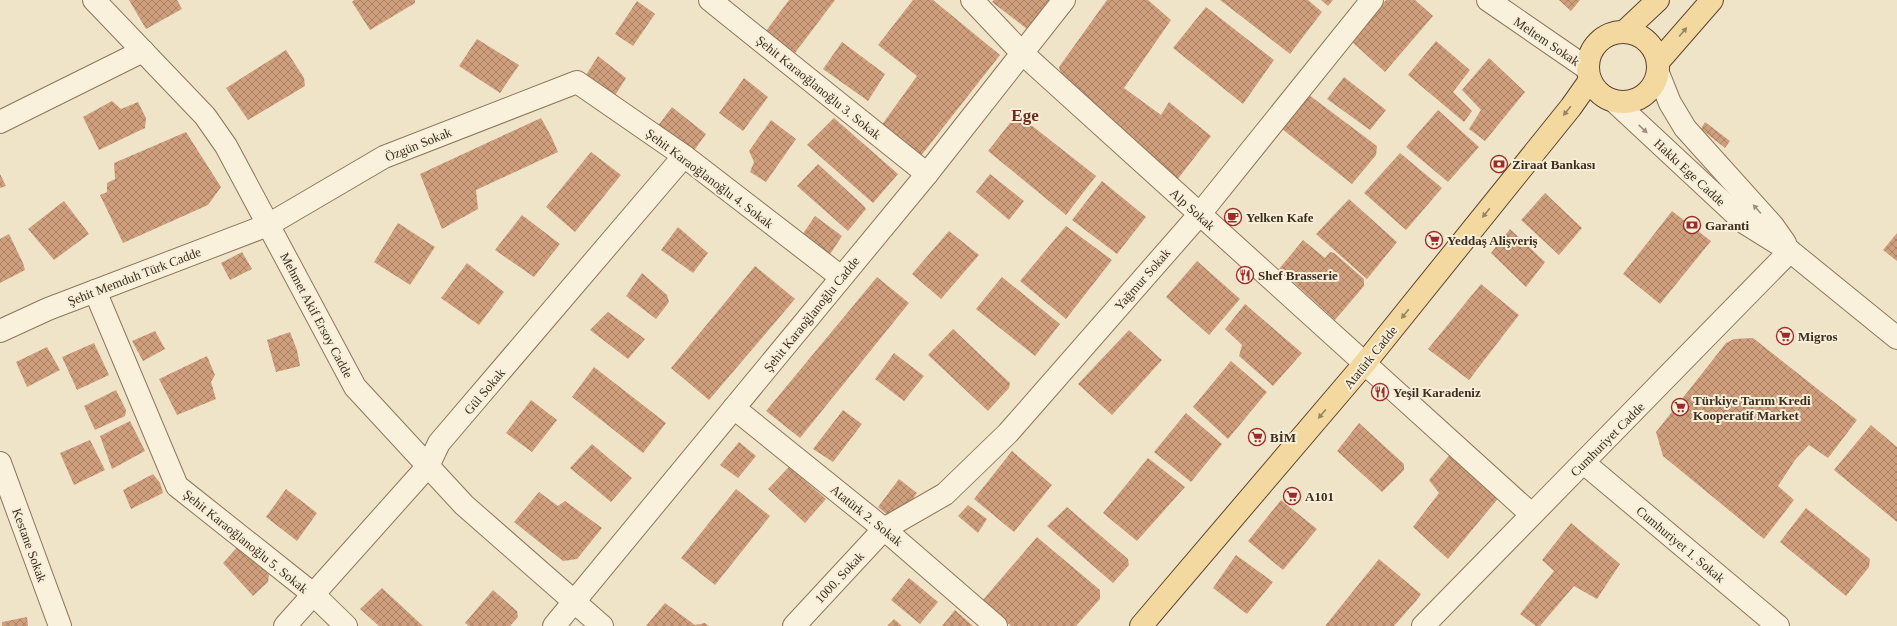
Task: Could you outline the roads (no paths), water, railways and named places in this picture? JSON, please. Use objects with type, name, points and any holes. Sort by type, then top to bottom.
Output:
[{"type":"main road","points":[[1625,31],[1658,0]]},
{"type":"main road","points":[[1658,67],[1712,0]]},
{"type":"main road","points":[[1625,31],[1637,34],[1647,41],[1655,50],[1658,67],[1654,84],[1642,96],[1627,102],[1615,102],[1604,97],[1596,90],[1589,74],[1589,57],[1594,47],[1602,38],[1613,33],[1625,31]]},
{"type":"main road","name":"Atatürk Cadde","points":[[1141,626],[1366,363],[1571,107],[1589,74]]},
{"type":"street","name":"Mehmet Akif Ersoy Cadde","points":[[94,0],[205,116],[226,146],[355,387],[464,506],[602,626]]},
{"type":"street","name":"Şehit Karaoğlanoğlu 3. Sokak","points":[[710,0],[927,174]]},
{"type":"street","name":"Alp Sokak","points":[[972,0],[1022,53],[1198,215],[1366,363],[1531,514]]},
{"type":"street","name":"Şehit Karaoğlanoğlu Cadde","points":[[554,626],[927,174],[1064,0]]},
{"type":"street","name":"Yağmur Sokak","points":[[884,528],[944,494],[1008,433],[1198,215],[1372,0]]},
{"type":"street","name":"Meltem Sokak","points":[[1488,0],[1589,74]]},
{"type":"street","points":[[0,122],[143,51]]},
{"type":"street","name":"Hakkı Ege Cadde","points":[[1658,67],[1670,103],[1685,128],[1772,226],[1790,251]]},
{"type":"street","name":"Özgün Sokak","points":[[268,225],[384,157],[577,82]]},
{"type":"street","name":"Şehit Karaoğlanoğlu 4. Sokak","points":[[577,82],[684,156],[841,277]]},
{"type":"street","name":"Hakkı Ege Cadde","points":[[1615,102],[1745,223],[1790,251],[1897,338]]},
{"type":"street","name":"Gül Sokak","points":[[285,626],[428,466],[439,443],[684,156]]},
{"type":"street","name":"Şehit Memduh Türk Cadde","points":[[0,331],[48,309],[268,225]]},
{"type":"street","name":"Cumhuriyet Cadde","points":[[1423,626],[1790,251]]},
{"type":"street","name":"Şehit Karaoğlanoğlu 5. Sokak","points":[[95,291],[177,486],[313,594],[346,626]]},
{"type":"street","name":"Atatürk 2. Sokak","points":[[734,408],[884,528],[996,626]]},
{"type":"street","name":"Kestane Sokak","points":[[0,463],[60,626]]},
{"type":"street","name":"Cumhuriyet 1. Sokak","points":[[1584,463],[1778,626]]},
{"type":"street","name":"1000. Sokak","points":[[794,626],[884,528]]},
{"type":"place","name":"Ziraat Bankası","points":[[1499,164]]},
{"type":"place","name":"Yelken Kafe","points":[[1233,217]]},
{"type":"place","name":"Garanti","points":[[1692,225]]},
{"type":"place","name":"Yeddaş Alişveriş","points":[[1434,240]]},
{"type":"place","name":"Shef Brasserie","points":[[1245,275]]},
{"type":"place","name":"Migros","points":[[1785,336]]},
{"type":"place","name":"Yeşil Karadeniz","points":[[1380,392]]},
{"type":"place","name":"Türkiye Tarım Kredi Kooperatif Market","points":[[1680,407]]},
{"type":"place","name":"BİM","points":[[1257,437]]},
{"type":"place","name":"A101","points":[[1292,496]]},
{"type":"district","name":"Ege","points":[[1025,115]]}]
